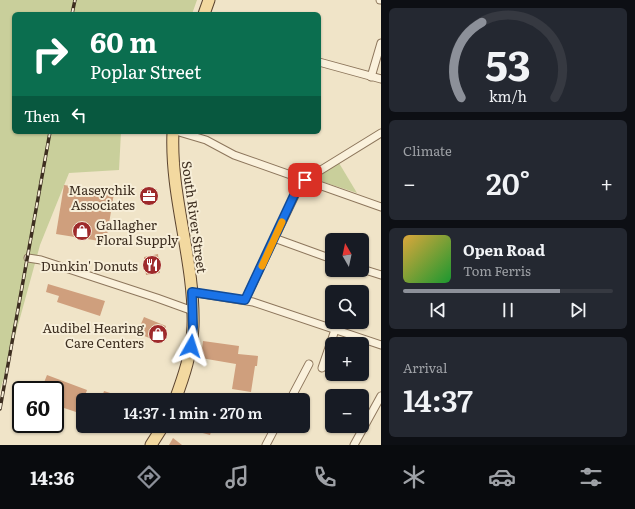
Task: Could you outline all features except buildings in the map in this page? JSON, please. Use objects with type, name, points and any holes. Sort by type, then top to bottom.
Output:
[{"type":"main road","points":[[205,12],[209,0]]},
{"type":"main road","name":"South River Street","points":[[173,134],[175,181],[192,292],[193,311],[189,354],[177,393]]},
{"type":"main road","points":[[151,445],[159,433]]},
{"type":"street","points":[[371,77],[381,43]]},
{"type":"street","points":[[321,63],[381,79]]},
{"type":"street","points":[[245,300],[296,191],[304,181],[381,133]]},
{"type":"street","points":[[186,134],[206,140],[234,155],[381,207]]},
{"type":"street","points":[[274,238],[325,256]]},
{"type":"street","points":[[28,258],[41,260],[193,311]]},
{"type":"street","points":[[369,271],[381,275]]},
{"type":"street","points":[[192,292],[245,300],[381,345]]},
{"type":"street","points":[[322,368],[335,330]]},
{"type":"street","points":[[294,393],[309,364]]},
{"type":"street","points":[[354,445],[381,396]]},
{"type":"street","points":[[266,445],[272,433]]},
{"type":"green space","points":[[0,0],[197,0],[193,12],[12,12],[12,134],[121,134],[119,170],[69,173],[40,245],[0,391]]},
{"type":"green space","points":[[339,163],[357,193],[314,179]]},
{"type":"railway","points":[[72,12],[75,0]]},
{"type":"railway","points":[[0,409],[50,134]]},
{"type":"slow traffic","points":[[262,266],[282,222]]},
{"type":"place","name":"Maseychik Associates","points":[[149,196]]},
{"type":"place","name":"Gallagher Floral Supply","points":[[82,231]]},
{"type":"place","name":"Dunkin' Donuts","points":[[152,265]]},
{"type":"place","name":"Audibel Hearing Care Centers","points":[[158,334]]},
{"type":"route","points":[[191,346],[193,327],[192,292],[245,300],[296,191],[305,180]]}]
